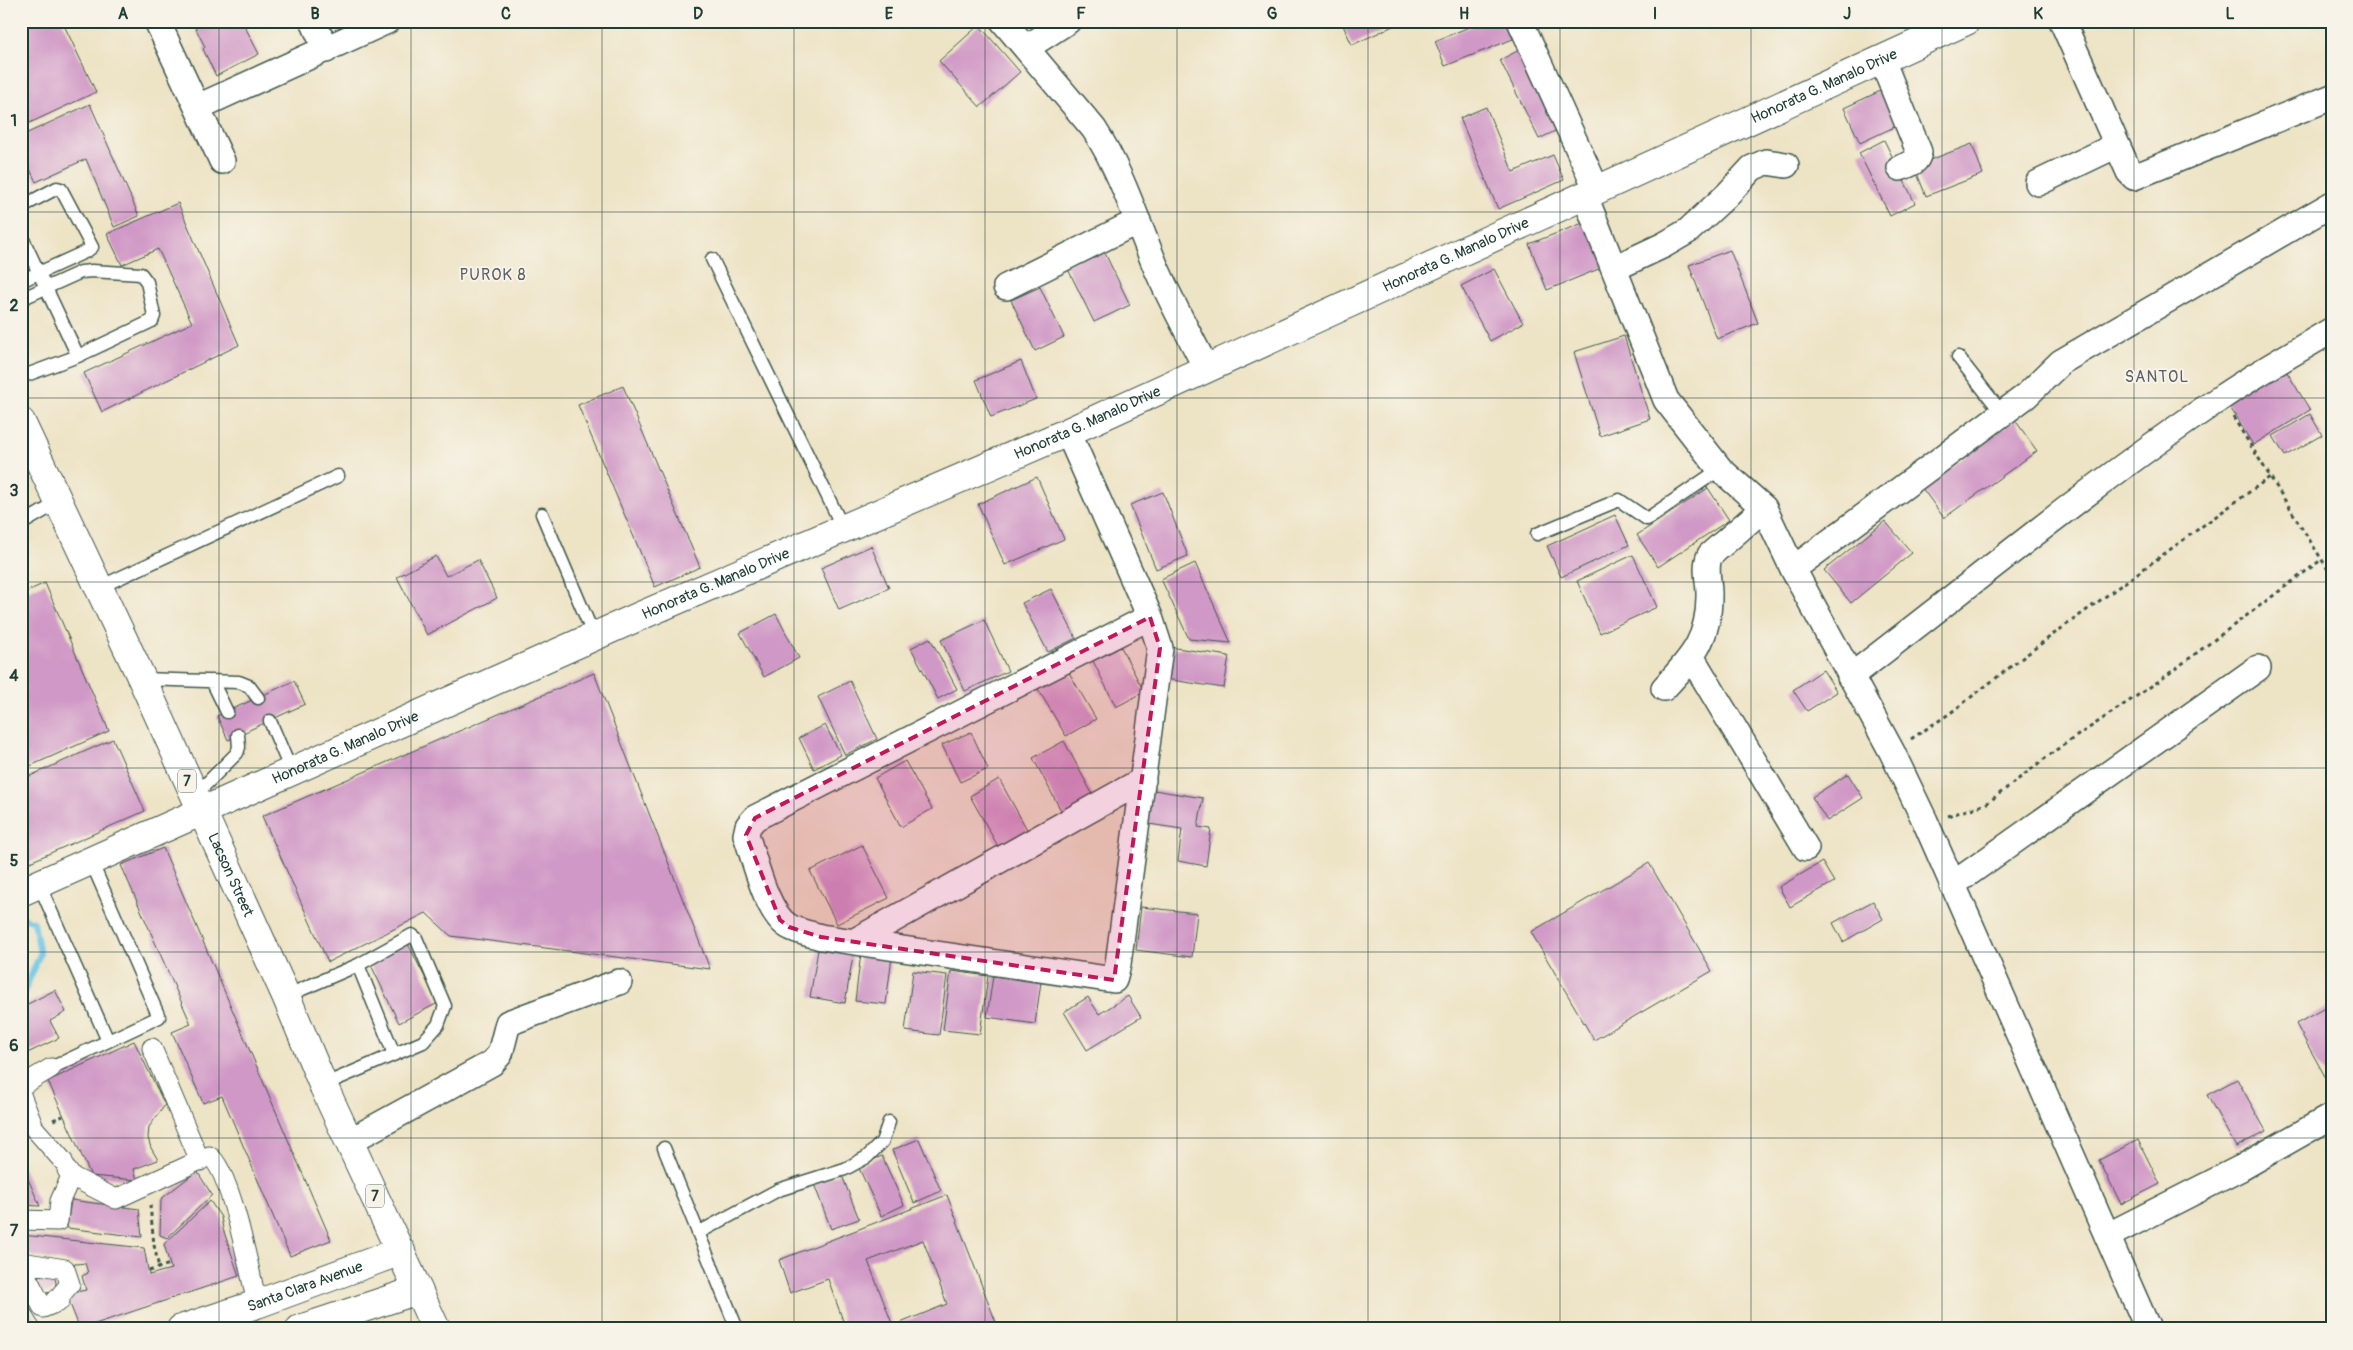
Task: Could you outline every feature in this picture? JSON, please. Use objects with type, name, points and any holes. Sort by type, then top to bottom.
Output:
[{"type":"street","points":[[157,21],[222,161]]},
{"type":"street","points":[[313,21],[326,50]]},
{"type":"street","points":[[198,107],[388,21]]},
{"type":"street","points":[[1003,21],[1103,144],[1156,266],[1206,368]]},
{"type":"street","points":[[1026,48],[1068,21]]},
{"type":"street","points":[[1520,21],[1591,193],[1615,268],[1666,400],[1720,469],[1764,508],[1850,677],[1892,752],[1925,821],[2148,1329]]},
{"type":"street","name":"Honorata G. Manalo Drive","points":[[30,888],[91,861],[198,804],[292,772],[594,636],[1068,432],[1966,21]]},
{"type":"street","points":[[2062,21],[2131,175],[2138,177],[2332,97]]},
{"type":"street","points":[[1882,60],[1920,152],[1918,159],[1900,168]]},
{"type":"street","points":[[2038,183],[2117,146]]},
{"type":"street","points":[[1615,268],[1664,245],[1688,231],[1727,195],[1752,168],[1766,162],[1786,164]]},
{"type":"street","points":[[1794,569],[2026,396],[2061,362],[2332,204]]},
{"type":"street","points":[[1006,287],[1138,221]]},
{"type":"street","points":[[1850,677],[2083,498],[2220,398],[2332,330]]},
{"type":"street","name":"Lacson Street","points":[[21,422],[100,587],[436,1329]]},
{"type":"street","points":[[1068,432],[1150,617],[1160,648],[1118,964],[1114,980],[1109,981],[804,933],[789,927],[780,920],[766,893],[746,835],[751,822],[1150,617]]},
{"type":"street","points":[[1664,688],[1692,658],[1707,622],[1709,594],[1708,560],[1710,555],[1764,508]]},
{"type":"street","points":[[1692,658],[1806,848]]},
{"type":"street","points":[[1952,885],[2258,668]]},
{"type":"street","points":[[855,941],[1143,780]]},
{"type":"street","points":[[350,1141],[492,1063],[500,1054],[508,1022],[619,982]]},
{"type":"street","points":[[152,1048],[200,1160]]},
{"type":"street","points":[[21,1086],[51,1068]]},
{"type":"street","points":[[21,1095],[34,1128],[67,1169],[116,1199],[209,1156],[213,1158],[225,1181],[239,1224],[257,1304]]},
{"type":"street","points":[[2108,1236],[2242,1168],[2332,1116]]},
{"type":"street","points":[[21,1220],[58,1221],[67,1169]]},
{"type":"street","name":"Santa Clara Avenue","points":[[181,1329],[257,1304],[400,1251]]},
{"type":"street","points":[[21,1262],[65,1270],[70,1284],[61,1301],[43,1308],[21,1266]]},
{"type":"street","points":[[309,1327],[418,1290]]},
{"type":"lane","points":[[21,207],[58,188],[61,189],[92,247],[87,252],[21,281]]},
{"type":"lane","points":[[21,236],[78,356]]},
{"type":"lane","points":[[712,259],[843,528]]},
{"type":"lane","points":[[21,298],[81,272],[141,274],[146,282],[154,316],[152,321],[78,356],[21,377]]},
{"type":"lane","points":[[1958,357],[2002,413]]},
{"type":"lane","points":[[1537,534],[1619,500],[1648,519],[1720,469]]},
{"type":"lane","points":[[100,587],[338,476]]},
{"type":"lane","points":[[21,524],[59,502]]},
{"type":"lane","points":[[542,514],[594,636]]},
{"type":"lane","points":[[142,679],[239,682],[249,686],[258,698]]},
{"type":"lane","points":[[212,681],[227,712]]},
{"type":"lane","points":[[270,721],[292,772]]},
{"type":"lane","points":[[198,804],[237,754],[239,747],[238,735]]},
{"type":"lane","points":[[51,1068],[159,1017],[91,861]]},
{"type":"lane","points":[[30,888],[108,1041]]},
{"type":"lane","points":[[286,996],[358,965],[406,938],[415,936],[445,1006],[443,1015],[432,1034],[423,1042],[324,1085]]},
{"type":"lane","points":[[358,965],[394,1054]]},
{"type":"lane","points":[[698,1234],[778,1190],[845,1169],[867,1157],[882,1142],[890,1122]]},
{"type":"lane","points":[[664,1148],[737,1329]]},
{"type":"path","points":[[2220,398],[2332,576]]},
{"type":"path","points":[[1892,752],[1949,714],[2051,636],[2270,477]]},
{"type":"path","points":[[1925,821],[1966,812],[1986,804],[2056,750],[2160,681],[2322,560]]},
{"type":"path","points":[[152,1228],[159,1268]]},
{"type":"path","points":[[149,1271],[170,1264]]},
{"type":"highlighted area","points":[[1150,617],[1160,648],[1114,980],[821,937],[789,927],[780,920],[746,835],[755,818]]},
{"type":"building","points":[[32,21],[62,21],[96,92],[21,127],[21,26]]},
{"type":"building","points":[[192,21],[242,21],[259,54],[216,76],[203,49],[205,47]]},
{"type":"building","points":[[1341,21],[1404,21],[1352,45]]},
{"type":"building","points":[[1484,21],[1506,21],[1513,39],[1445,66],[1435,41]]},
{"type":"building","points":[[979,25],[1020,72],[980,107],[939,61]]},
{"type":"building","points":[[1525,47],[1565,126],[1539,139],[1500,60]]},
{"type":"building","points":[[1889,87],[1905,122],[1860,143],[1844,108]]},
{"type":"building","points":[[90,104],[139,216],[114,227],[86,159],[36,182],[21,150],[21,136]]},
{"type":"building","points":[[1486,107],[1513,172],[1553,155],[1564,180],[1498,209],[1460,118]]},
{"type":"building","points":[[1884,140],[1915,203],[1890,216],[1859,153]]},
{"type":"building","points":[[1972,144],[1983,174],[1926,196],[1914,166]]},
{"type":"building","points":[[178,203],[239,345],[102,412],[84,373],[192,323],[158,249],[122,265],[107,234]]},
{"type":"building","points":[[1588,221],[1606,266],[1547,290],[1529,244]]},
{"type":"building","points":[[1102,247],[1130,305],[1094,322],[1066,265]]},
{"type":"building","points":[[1730,250],[1758,323],[1717,339],[1689,265]]},
{"type":"building","points":[[1494,269],[1523,323],[1490,341],[1461,286]]},
{"type":"building","points":[[1040,287],[1064,337],[1035,351],[1011,300]]},
{"type":"building","points":[[1624,336],[1650,419],[1600,436],[1574,352]]},
{"type":"building","points":[[1021,361],[1036,399],[991,417],[976,380]]},
{"type":"building","points":[[2282,364],[2310,410],[2253,445],[2225,399]]},
{"type":"building","points":[[623,386],[700,567],[655,587],[578,405]]},
{"type":"building","points":[[2310,414],[2322,435],[2285,456],[2273,436]]},
{"type":"building","points":[[2015,420],[2037,451],[1944,518],[1922,488]]},
{"type":"building","points":[[1037,477],[1064,539],[1005,565],[978,504]]},
{"type":"building","points":[[1708,488],[1729,520],[1658,567],[1637,535]]},
{"type":"building","points":[[1163,492],[1188,556],[1156,569],[1130,505]]},
{"type":"building","points":[[1615,515],[1629,545],[1561,577],[1547,546]]},
{"type":"building","points":[[1885,521],[1912,553],[1851,603],[1824,570]]},
{"type":"building","points":[[871,546],[889,588],[839,610],[821,568]]},
{"type":"building","points":[[1633,555],[1657,607],[1600,633],[1577,581]]},
{"type":"building","points":[[436,556],[446,576],[478,560],[497,598],[427,635],[397,577]]},
{"type":"building","points":[[1195,563],[1231,643],[1189,639],[1161,579]]},
{"type":"building","points":[[45,583],[109,731],[21,770],[21,594]]},
{"type":"building","points":[[1051,589],[1076,638],[1048,652],[1022,603]]},
{"type":"building","points":[[776,614],[799,658],[764,677],[740,633]]},
{"type":"building","points":[[984,620],[1008,671],[965,691],[941,640]]},
{"type":"building","points":[[930,638],[957,689],[938,699],[911,648]]},
{"type":"building","points":[[1121,647],[1144,692],[1116,707],[1093,661]]},
{"type":"building","points":[[1170,647],[1229,656],[1224,688],[1165,679]]},
{"type":"building","points":[[1823,670],[1837,692],[1807,711],[1793,690]]},
{"type":"building","points":[[1068,671],[1096,719],[1066,736],[1038,689]]},
{"type":"building","points":[[594,673],[710,969],[451,936],[426,913],[328,962],[262,816]]},
{"type":"building","points":[[294,681],[305,704],[228,740],[217,716]]},
{"type":"building","points":[[850,681],[877,739],[845,755],[818,697]]},
{"type":"building","points":[[825,725],[841,755],[814,769],[799,738]]},
{"type":"building","points":[[971,732],[988,769],[960,782],[942,745]]},
{"type":"building","points":[[113,739],[145,811],[21,866],[21,780]]},
{"type":"building","points":[[1064,741],[1096,801],[1065,818],[1033,758]]},
{"type":"building","points":[[905,761],[932,809],[901,827],[875,778]]},
{"type":"building","points":[[1848,774],[1863,798],[1827,821],[1812,797]]},
{"type":"building","points":[[999,779],[1029,833],[1000,850],[970,796]]},
{"type":"building","points":[[1148,789],[1203,798],[1198,827],[1211,829],[1206,866],[1178,861],[1182,829],[1142,823]]},
{"type":"building","points":[[862,845],[889,898],[837,924],[810,871]]},
{"type":"building","points":[[163,848],[331,1240],[290,1256],[222,1096],[203,1103],[172,1032],[191,1024],[121,865]]},
{"type":"building","points":[[1822,862],[1834,882],[1790,907],[1779,887]]},
{"type":"building","points":[[1649,863],[1712,971],[1594,1040],[1531,932]]},
{"type":"building","points":[[1873,901],[1883,919],[1843,942],[1833,923]]},
{"type":"building","points":[[1141,907],[1197,913],[1192,957],[1136,950]]},
{"type":"building","points":[[820,938],[855,944],[845,1003],[810,997]]},
{"type":"building","points":[[407,942],[438,1003],[399,1023],[369,961]]},
{"type":"building","points":[[861,953],[892,956],[886,1004],[855,1001]]},
{"type":"building","points":[[913,971],[947,975],[939,1035],[905,1031]]},
{"type":"building","points":[[951,971],[988,976],[980,1034],[943,1030]]},
{"type":"building","points":[[993,976],[1041,982],[1035,1024],[987,1017]]},
{"type":"building","points":[[55,990],[66,1012],[50,1021],[59,1038],[21,1056],[21,1015],[24,1006]]},
{"type":"building","points":[[1128,996],[1141,1017],[1087,1050],[1064,1012],[1088,997],[1099,1014]]},
{"type":"building","points":[[2332,1004],[2332,1089],[2296,1024]]},
{"type":"building","points":[[134,1041],[165,1105],[149,1127],[148,1138],[158,1160],[134,1169],[137,1180],[91,1176],[48,1081]]},
{"type":"building","points":[[2237,1079],[2266,1131],[2236,1147],[2207,1095]]},
{"type":"building","points":[[919,1139],[941,1191],[914,1203],[892,1150]]},
{"type":"building","points":[[2138,1140],[2160,1184],[2121,1204],[2099,1160]]},
{"type":"building","points":[[882,1156],[904,1205],[881,1216],[858,1166]]},
{"type":"building","points":[[21,1163],[40,1206],[21,1205]]},
{"type":"building","points":[[197,1171],[212,1195],[167,1238],[160,1235],[161,1199]]},
{"type":"building","points":[[841,1173],[859,1219],[831,1229],[814,1184]]},
{"type":"building","points":[[947,1195],[997,1325],[986,1329],[846,1329],[828,1279],[790,1293],[779,1260]],"holes":[[[923,1240],[947,1304],[893,1326],[868,1261]]]},
{"type":"building","points":[[71,1200],[139,1209],[142,1237],[67,1228]]},
{"type":"building","points":[[210,1201],[221,1217],[223,1229],[239,1276],[80,1329],[66,1294],[86,1290],[82,1276],[88,1273],[85,1263],[77,1264],[21,1254],[22,1235],[144,1248],[149,1275],[171,1269],[164,1244]]},
{"type":"building","points":[[46,1273],[53,1276],[56,1283],[53,1290],[46,1293],[39,1290],[36,1283],[39,1276]]},
{"type":"building","points":[[21,1291],[36,1319],[43,1329],[21,1329]]},
{"type":"waterway","points":[[21,917],[34,922],[40,954],[21,1000]]},
{"type":"district","name":"PUROK 8","points":[[493,274]]},
{"type":"district","name":"SANTOL","points":[[2157,376]]}]
